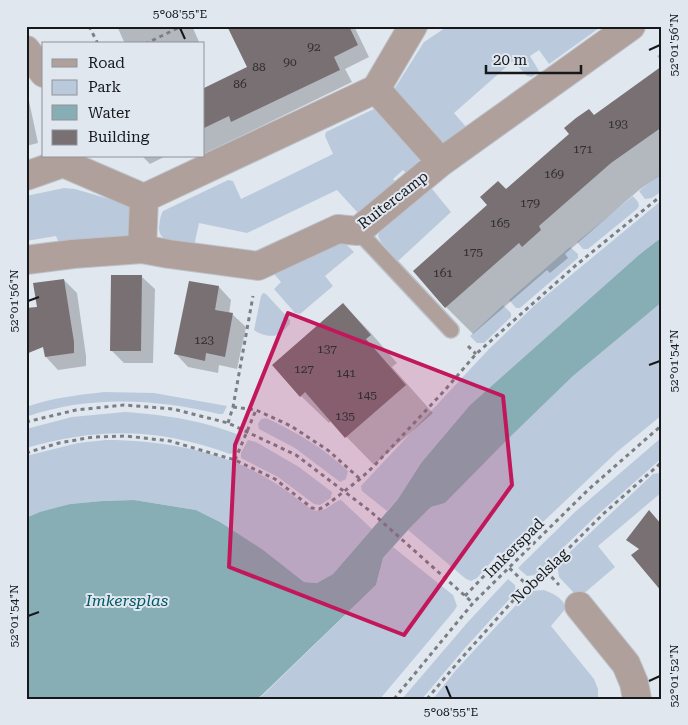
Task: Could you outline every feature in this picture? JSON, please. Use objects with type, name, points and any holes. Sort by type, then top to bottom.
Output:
[{"type":"street","points":[[144,198],[376,88],[413,26]]},
{"type":"street","name":"Ruitercamp","points":[[258,266],[338,229],[358,231],[441,162],[631,26]]},
{"type":"street","points":[[26,50],[42,70]]},
{"type":"street","name":"Ruitercamp","points":[[376,88],[441,162]]},
{"type":"street","points":[[26,176],[62,160],[144,198]]},
{"type":"street","points":[[142,249],[144,198]]},
{"type":"street","points":[[26,260],[73,254],[142,249],[258,266]]},
{"type":"street","points":[[579,606],[626,664],[634,683],[637,699]]},
{"type":"lane","points":[[358,231],[451,330]]},
{"type":"path","points":[[89,26],[97,42]]},
{"type":"path","points":[[149,42],[182,26]]},
{"type":"path","points":[[26,453],[68,441],[93,437],[126,436],[170,441],[235,460],[275,479],[312,508],[324,507],[360,479],[445,390],[476,354],[575,266],[662,196]]},
{"type":"path","points":[[228,423],[233,407],[258,266]]},
{"type":"path","points":[[26,422],[76,410],[124,405],[173,409],[228,423],[248,431],[296,455],[370,511],[473,603]]},
{"type":"path","points":[[233,407],[256,410],[291,426],[328,451],[360,479]]},
{"type":"path","points":[[235,460],[256,410]]},
{"type":"path","name":"Imkerspad","points":[[394,699],[473,603],[589,488],[662,425]]},
{"type":"path","name":"Nobelslag","points":[[427,699],[458,661],[527,585],[546,571],[602,515],[661,463]]},
{"type":"path","points":[[465,596],[500,559],[527,585]]},
{"type":"highlighted area","points":[[288,313],[503,396],[512,485],[404,635],[229,567],[235,445]]},
{"type":"green space","points":[[448,26],[602,26],[549,64],[539,50],[530,56],[539,71],[532,77],[527,76],[513,61],[454,113],[467,128],[448,143],[440,142],[393,91],[424,42]]},
{"type":"green space","points":[[376,108],[417,151],[419,160],[417,171],[410,177],[403,170],[393,179],[400,187],[365,214],[358,213],[337,190],[247,233],[199,223],[194,246],[177,244],[162,237],[159,227],[163,211],[228,180],[233,181],[241,199],[333,154],[325,136],[326,132]]},
{"type":"green space","points":[[662,173],[662,191],[652,198],[645,199],[639,191]]},
{"type":"green space","points":[[428,184],[451,212],[398,261],[378,236],[382,225]]},
{"type":"green space","points":[[64,188],[75,189],[133,206],[133,231],[127,239],[59,243],[56,236],[26,241],[26,196]]},
{"type":"green space","points":[[633,196],[638,202],[639,206],[637,209],[588,249],[583,249],[577,242]]},
{"type":"green space","points":[[662,200],[662,237],[640,254],[470,405],[421,463],[398,499],[387,511],[362,491],[361,486],[489,349],[536,304]]},
{"type":"green space","points":[[341,242],[345,243],[354,252],[325,276],[333,286],[300,314],[295,313],[274,289],[281,282],[274,274]]},
{"type":"green space","points":[[570,247],[578,254],[578,258],[520,308],[516,308],[509,300]]},
{"type":"green space","points":[[263,293],[290,320],[290,324],[277,335],[265,335],[254,330]]},
{"type":"green space","points":[[662,302],[662,415],[618,451],[506,557],[500,552],[477,578],[471,581],[466,579],[408,530],[431,507],[445,503],[573,376]]},
{"type":"green space","points":[[503,305],[511,313],[511,317],[484,343],[477,343],[470,336]]},
{"type":"green space","points":[[104,392],[154,393],[227,406],[223,414],[219,414],[171,405],[98,402],[50,410],[26,417],[26,407],[35,404],[65,397]]},
{"type":"green space","points":[[125,412],[197,422],[239,435],[241,438],[234,453],[230,454],[178,439],[129,433],[79,436],[26,448],[26,429],[72,417]]},
{"type":"green space","points":[[266,418],[299,435],[329,455],[348,471],[346,479],[340,482],[295,448],[259,429],[258,424],[261,419]]},
{"type":"green space","points":[[662,437],[662,458],[596,516],[535,575],[527,576],[518,568],[575,512]]},
{"type":"green space","points":[[106,440],[172,445],[215,455],[256,472],[280,486],[312,510],[325,509],[341,500],[372,529],[333,574],[317,583],[304,582],[262,549],[220,522],[196,510],[134,500],[102,501],[70,504],[26,518],[26,456],[78,443]]},
{"type":"green space","points":[[248,440],[256,442],[299,467],[332,492],[331,498],[320,505],[314,504],[278,477],[241,458],[241,453]]},
{"type":"green space","points":[[658,473],[662,476],[662,492],[598,546],[615,567],[582,595],[575,594],[559,577],[557,564],[653,474]]},
{"type":"green space","points":[[393,547],[453,595],[457,606],[380,699],[256,699],[263,695],[376,585],[383,558]]},
{"type":"green space","points":[[508,579],[515,585],[516,592],[422,699],[402,699],[467,623]]},
{"type":"green space","points":[[544,590],[558,597],[565,605],[566,608],[551,626],[594,679],[598,689],[598,699],[433,699],[456,670],[529,591]]},
{"type":"water","name":"Imkersplas","points":[[662,237],[662,302],[573,376],[445,503],[431,507],[383,558],[376,585],[262,695],[256,699],[26,699],[26,518],[70,504],[102,501],[134,500],[196,510],[220,522],[262,549],[304,582],[317,583],[333,574],[398,499],[421,463],[470,405],[640,254]]},
{"type":"building","points":[[227,26],[349,26],[358,45],[334,57],[340,70],[231,122],[229,116],[205,128],[205,88],[247,67]]},
{"type":"building","points":[[662,66],[662,127],[611,163],[539,226],[541,230],[522,247],[519,243],[445,308],[413,271],[487,205],[480,197],[498,181],[506,189],[569,134],[564,128],[576,118],[589,109],[594,115]]},
{"type":"building","points":[[111,275],[142,275],[141,351],[110,351]]},
{"type":"building","points":[[64,279],[74,353],[45,357],[43,347],[26,354],[26,308],[37,307],[33,283]]},
{"type":"building","points":[[189,281],[219,286],[215,310],[233,313],[225,357],[206,353],[205,361],[174,354]]},
{"type":"building","points":[[343,303],[371,335],[366,339],[406,385],[345,438],[305,392],[300,397],[272,365]]},
{"type":"building","points":[[649,510],[662,525],[662,592],[631,555],[639,549],[626,540]]}]
